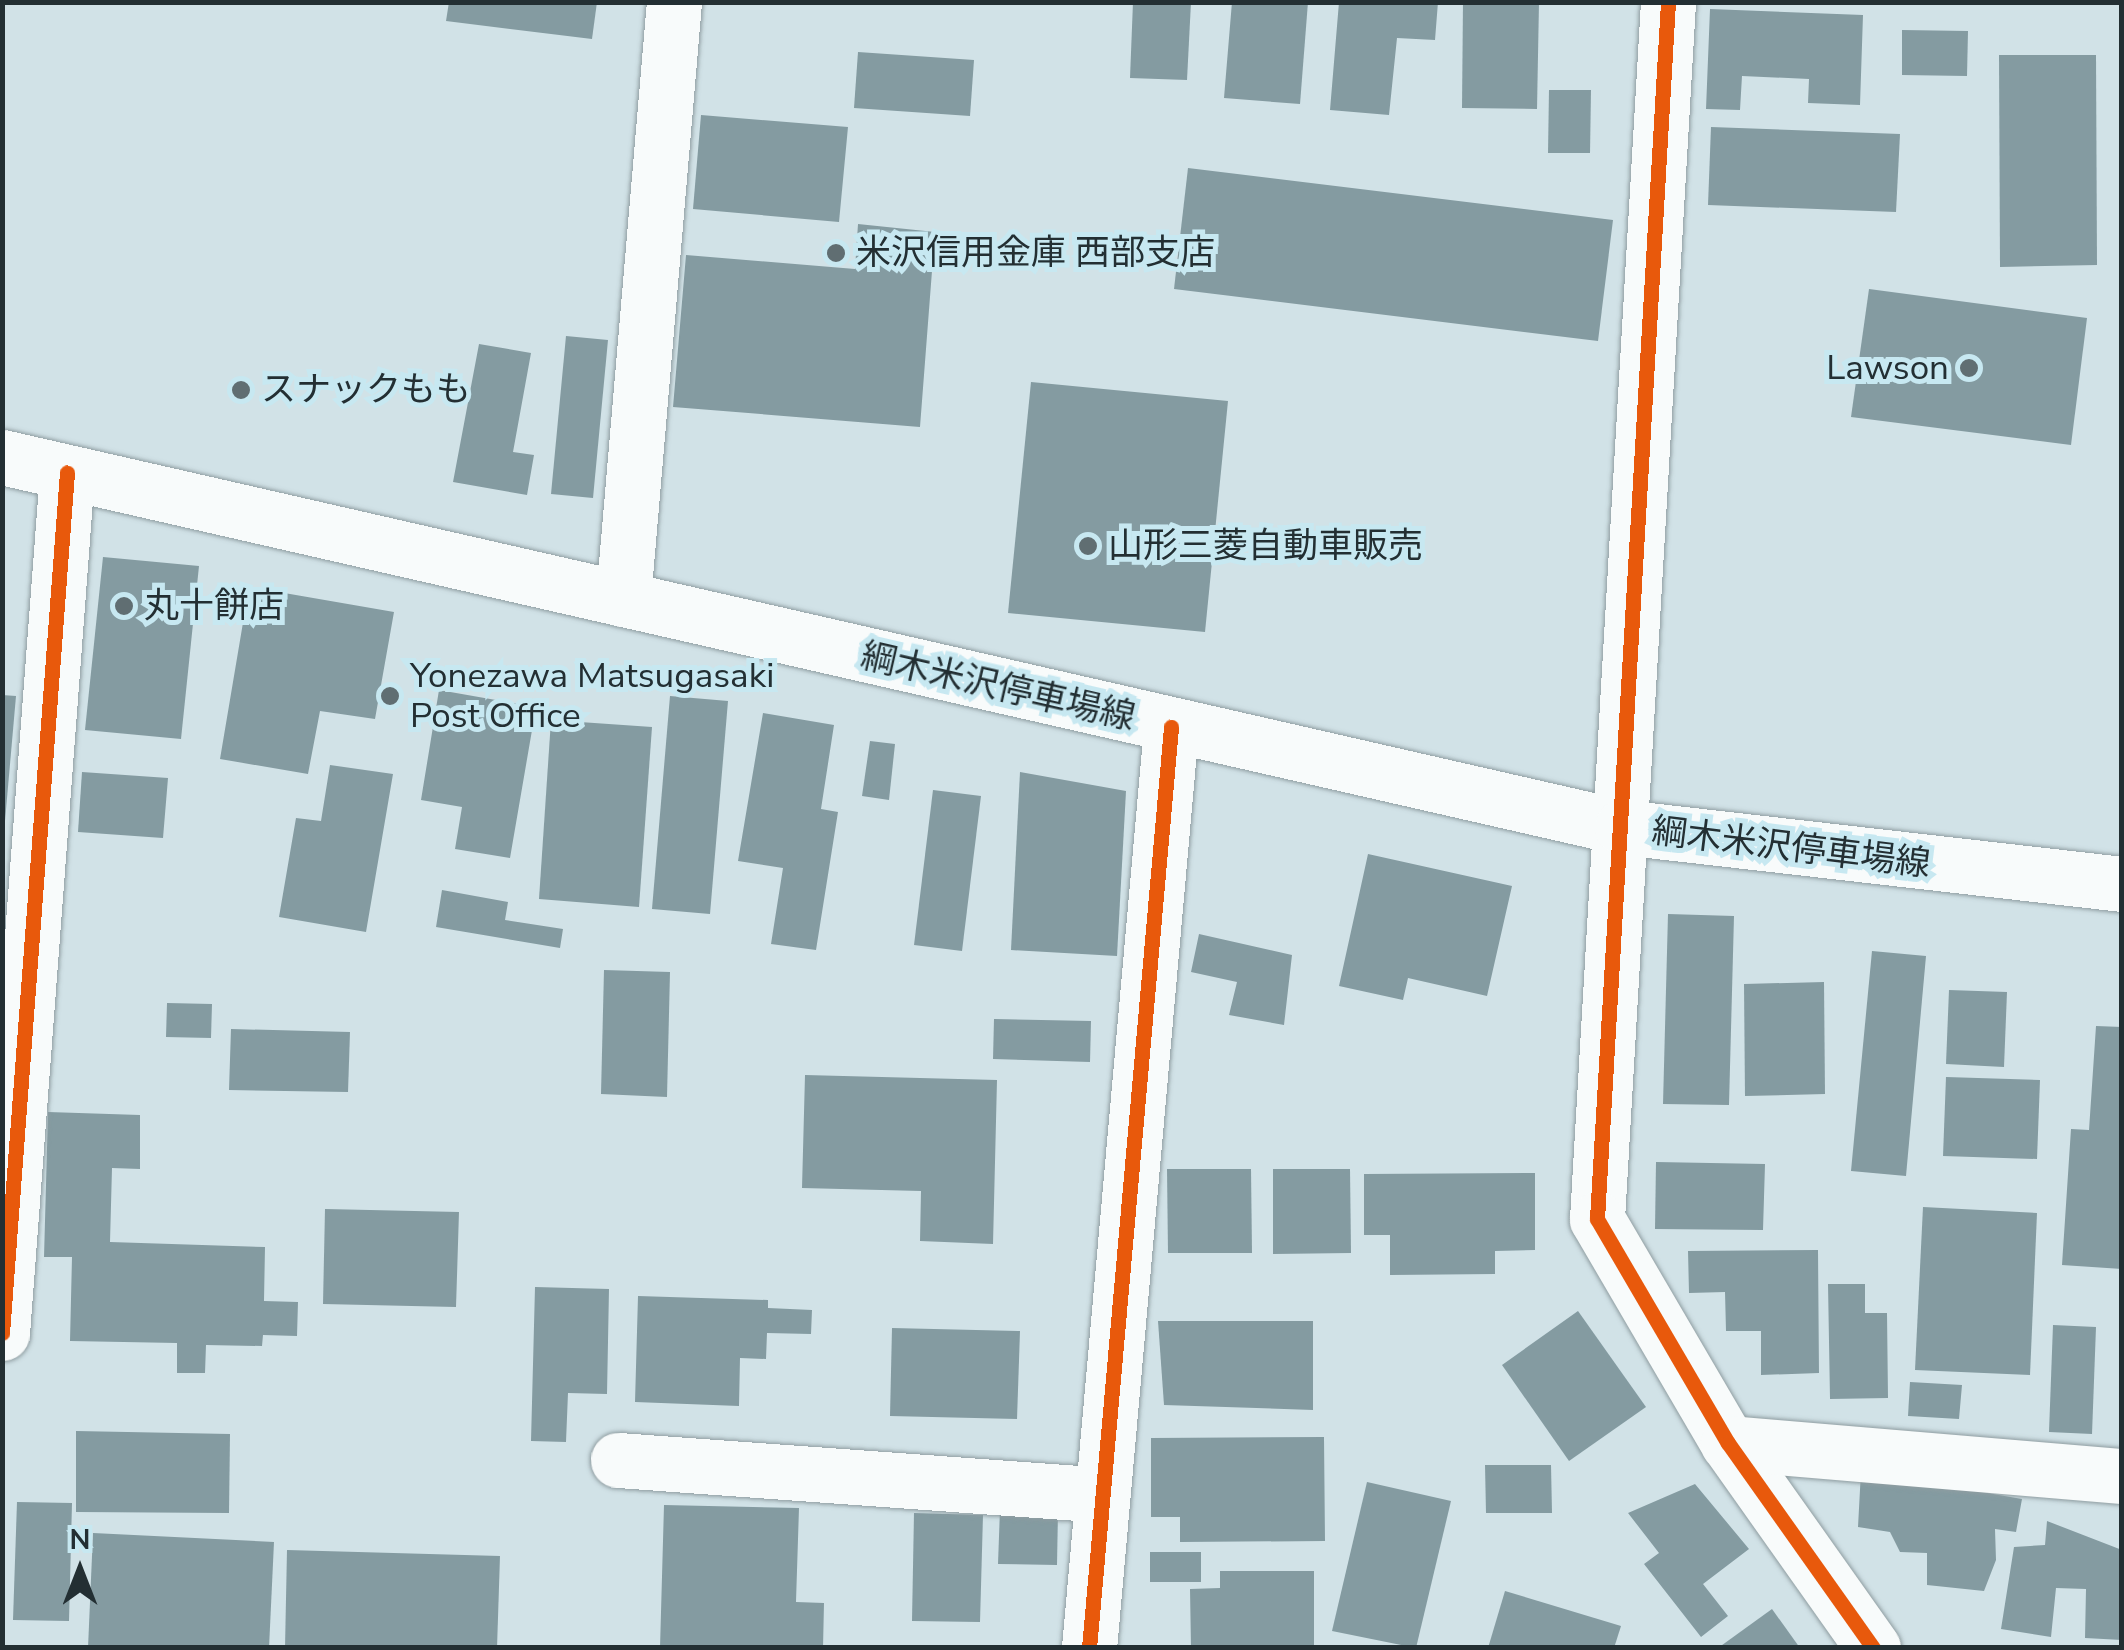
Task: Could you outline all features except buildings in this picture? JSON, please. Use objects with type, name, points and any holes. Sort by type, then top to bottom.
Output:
[{"type":"street","points":[[623,598],[674,2]]},
{"type":"street","points":[[1668,2],[1597,1220],[1728,1443],[1873,1648]]},
{"type":"street","name":"綱木米沢停車場線","points":[[2,457],[1622,827],[2122,884]]},
{"type":"street","points":[[2,1333],[67,472]]},
{"type":"street","points":[[1089,1648],[1171,727]]},
{"type":"street","points":[[1728,1443],[2122,1476]]},
{"type":"street","points":[[618,1460],[1102,1495]]},
{"type":"cycle path","points":[[1668,2],[1597,1219],[1728,1443],[1873,1648]]},
{"type":"cycle path","points":[[2,1333],[67,472]]},
{"type":"cycle path","points":[[1089,1648],[1171,727]]},
{"type":"place","name":"米沢信用金庫 西部支店","points":[[836,253]]},
{"type":"place","name":"Lawson","points":[[1969,368]]},
{"type":"place","name":"スナックもも","points":[[241,390]]},
{"type":"place","name":"山形三菱自動車販売","points":[[1088,546]]},
{"type":"place","name":"丸十餅店","points":[[124,606]]},
{"type":"place","name":"Yonezawa Matsugasaki Post Office","points":[[390,696]]}]
